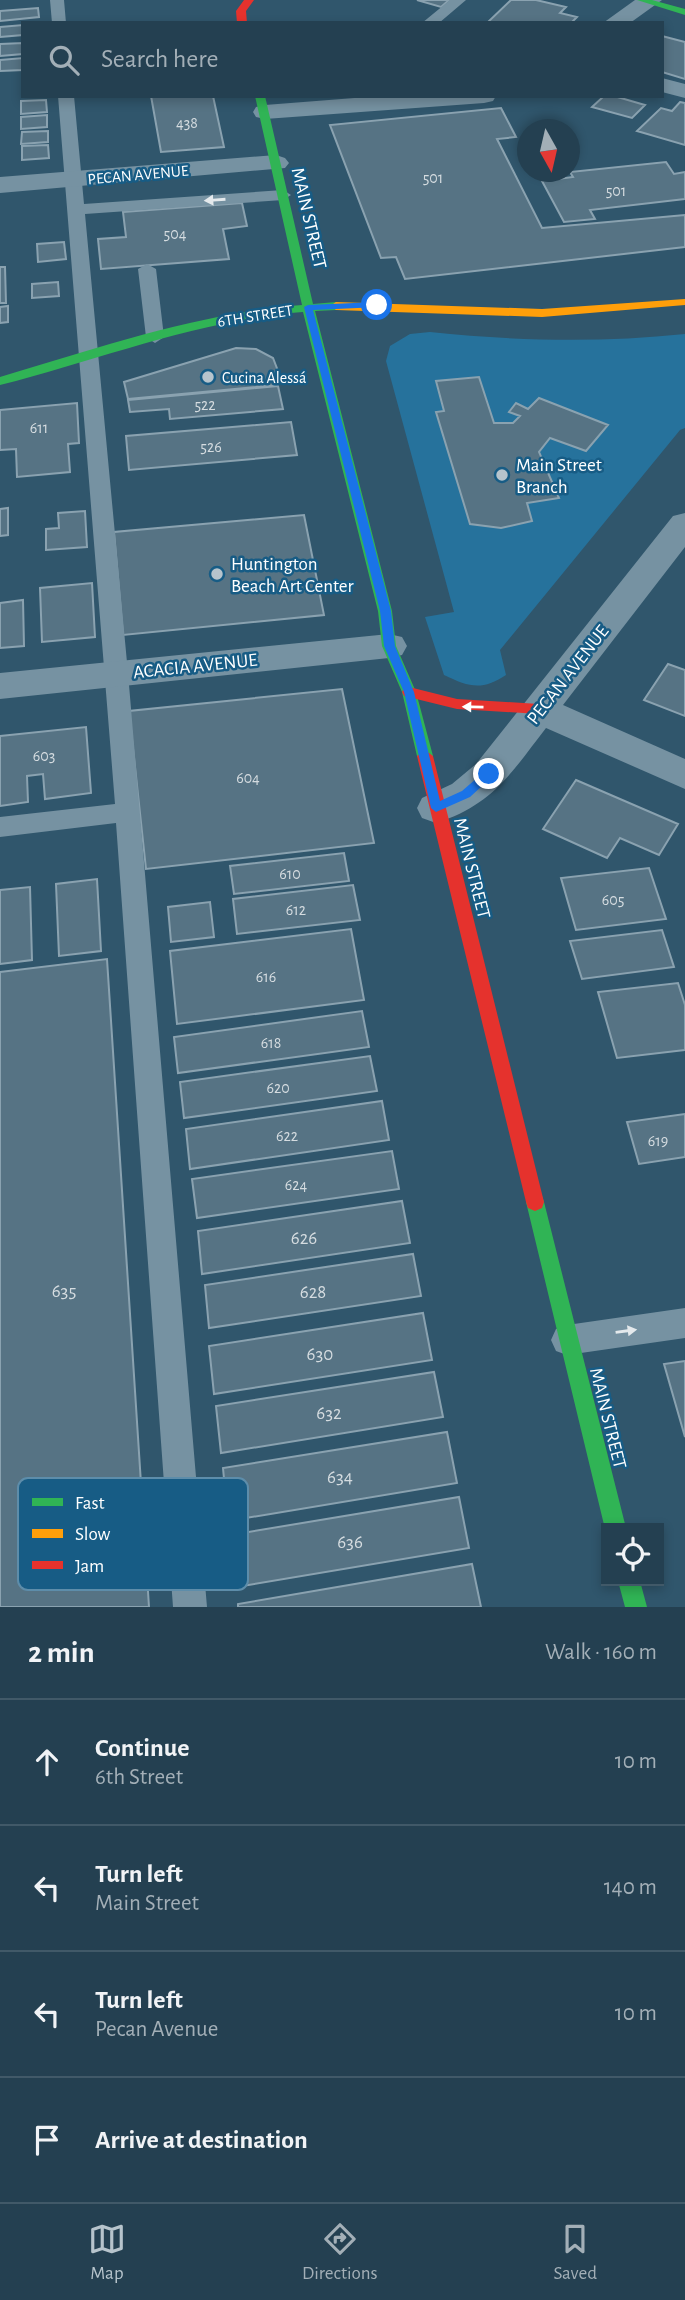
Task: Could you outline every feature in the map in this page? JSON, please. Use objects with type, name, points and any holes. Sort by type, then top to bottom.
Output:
[{"type":"main road","points":[[242,21],[240,11],[249,0]]},
{"type":"main road","points":[[647,1],[685,12]]},
{"type":"main road","name":"MAIN STREET","points":[[263,104],[308,307],[386,611],[389,646],[409,692],[614,1523]]},
{"type":"main road","name":"6TH STREET","points":[[0,381],[206,323],[308,307],[377,305],[520,313],[597,311],[685,302]]},
{"type":"main road","points":[[409,692],[433,702],[464,707],[539,709]]},
{"type":"main road","points":[[630,1586],[635,1607]]},
{"type":"street","points":[[617,21],[647,1]]},
{"type":"street","points":[[664,86],[685,91]]},
{"type":"street","points":[[263,104],[429,98]]},
{"type":"street","name":"PECAN AVENUE","points":[[0,184],[276,163]]},
{"type":"street","name":"PECAN AVENUE","points":[[436,808],[466,794],[489,774],[685,524]]},
{"type":"street","name":"ACACIA AVENUE","points":[[0,686],[389,646]]},
{"type":"street","points":[[539,709],[685,775]]},
{"type":"lane","points":[[57,0],[59,21]]},
{"type":"lane","points":[[432,21],[459,0]]},
{"type":"lane","points":[[66,98],[117,673],[180,1478]]},
{"type":"lane","points":[[76,210],[283,195]]},
{"type":"lane","points":[[147,269],[155,337]]},
{"type":"lane","points":[[0,827],[127,812]]},
{"type":"lane","points":[[567,1340],[685,1323]]},
{"type":"shaded area","points":[[430,332],[558,340],[685,334],[685,428],[680,430],[500,650],[506,675],[490,683],[475,686],[444,675],[425,617],[454,612],[386,361],[390,346],[410,334]]},
{"type":"building","points":[[417,0],[449,0],[441,7]]},
{"type":"building","points":[[511,0],[536,0],[566,7],[560,13],[577,17],[573,21],[489,21]]},
{"type":"building","points":[[38,8],[39,17],[0,21],[0,11]]},
{"type":"building","points":[[21,25],[21,35],[0,37],[0,27]]},
{"type":"building","points":[[664,37],[685,42],[685,79],[664,73]]},
{"type":"building","points":[[21,43],[21,54],[0,56],[0,44]]},
{"type":"building","points":[[21,58],[21,70],[0,71],[0,60]]},
{"type":"building","points":[[151,98],[213,98],[224,147],[161,152]]},
{"type":"building","points":[[602,98],[621,98],[645,105],[632,118],[592,107]]},
{"type":"building","points":[[46,100],[47,112],[21,114],[21,101]]},
{"type":"building","points":[[680,102],[685,103],[685,145],[637,131],[661,108],[672,111]]},
{"type":"building","points":[[501,108],[516,137],[497,139],[542,228],[685,215],[685,247],[405,279],[396,257],[381,258],[330,125]]},
{"type":"building","points":[[47,115],[47,127],[21,129],[21,117]]},
{"type":"building","points":[[48,131],[48,142],[21,144],[22,132]]},
{"type":"building","points":[[48,145],[49,158],[22,160],[22,146]]},
{"type":"building","points":[[666,162],[674,174],[685,172],[685,199],[590,210],[595,219],[564,222],[543,182],[580,182],[580,171]]},
{"type":"building","points":[[242,203],[247,226],[223,229],[229,259],[101,269],[98,239],[126,237],[123,212]]},
{"type":"building","points":[[64,242],[66,259],[38,262],[37,244]]},
{"type":"building","points":[[0,267],[5,267],[6,303],[0,303]]},
{"type":"building","points":[[58,282],[59,296],[32,298],[32,284]]},
{"type":"building","points":[[8,306],[8,322],[0,323],[0,307]]},
{"type":"building","name":"Cucina Alessá","points":[[236,348],[256,349],[273,358],[278,371],[274,372],[277,385],[128,399],[124,382]]},
{"type":"building","name":"Main Street Branch","points":[[479,377],[494,423],[513,423],[520,416],[509,412],[516,403],[528,409],[539,398],[608,425],[586,451],[550,438],[539,452],[559,498],[527,503],[532,521],[501,528],[470,524],[436,412],[444,411],[436,381]]},
{"type":"building","points":[[278,386],[283,409],[170,419],[169,409],[130,412],[128,400]]},
{"type":"building","points":[[77,403],[79,443],[68,444],[70,472],[17,477],[16,449],[0,450],[0,410]]},
{"type":"building","points":[[291,422],[297,455],[129,470],[126,436]]},
{"type":"building","points":[[8,508],[8,535],[0,536],[0,509]]},
{"type":"building","points":[[85,511],[87,547],[46,550],[46,529],[59,528],[58,513]]},
{"type":"building","name":"Huntington Beach Art Center","points":[[304,515],[324,615],[123,635],[114,532]]},
{"type":"building","points":[[92,583],[95,637],[42,642],[40,588]]},
{"type":"building","points":[[23,600],[24,646],[0,648],[0,603]]},
{"type":"building","points":[[668,664],[685,670],[685,716],[644,700]]},
{"type":"building","points":[[342,689],[374,843],[146,869],[129,711]]},
{"type":"building","points":[[86,727],[91,793],[45,799],[43,774],[27,776],[28,802],[0,806],[0,736]]},
{"type":"building","points":[[576,780],[678,824],[659,855],[620,838],[607,858],[543,829]]},
{"type":"building","points":[[344,853],[349,881],[234,894],[230,866]]},
{"type":"building","points":[[649,868],[666,919],[576,930],[561,878]]},
{"type":"building","points":[[97,879],[101,951],[59,956],[56,884]]},
{"type":"building","points":[[353,885],[360,920],[237,934],[233,899]]},
{"type":"building","points":[[30,887],[32,960],[0,964],[0,890]]},
{"type":"building","points":[[210,902],[214,937],[171,942],[168,907]]},
{"type":"building","points":[[351,929],[364,1000],[177,1024],[170,951]]},
{"type":"building","points":[[662,930],[674,967],[582,979],[570,941]]},
{"type":"building","points":[[107,959],[141,1478],[18,1478],[18,1590],[148,1590],[149,1607],[0,1607],[0,972]]},
{"type":"building","points":[[678,983],[685,1005],[685,1050],[617,1058],[598,992]]},
{"type":"building","points":[[362,1011],[369,1047],[178,1073],[174,1037]]},
{"type":"building","points":[[370,1056],[377,1091],[184,1118],[180,1082]]},
{"type":"building","points":[[382,1101],[389,1140],[190,1169],[186,1129]]},
{"type":"building","points":[[685,1114],[685,1157],[639,1164],[627,1122]]},
{"type":"building","points":[[392,1151],[399,1189],[197,1218],[192,1179]]},
{"type":"building","points":[[402,1201],[410,1243],[202,1274],[198,1231]]},
{"type":"building","points":[[413,1254],[421,1296],[209,1328],[205,1285]]},
{"type":"building","points":[[423,1313],[432,1360],[214,1394],[209,1346]]},
{"type":"building","points":[[685,1361],[685,1437],[664,1364]]},
{"type":"building","points":[[434,1372],[443,1417],[221,1453],[216,1406]]},
{"type":"building","points":[[447,1432],[457,1483],[248,1518],[248,1478],[224,1478],[223,1468]]},
{"type":"building","points":[[459,1497],[469,1548],[248,1585],[248,1532]]},
{"type":"building","points":[[472,1564],[481,1607],[238,1607],[238,1604]]},
{"type":"traffic: fast","points":[[642,0],[685,12]]},
{"type":"traffic: fast","points":[[260,98],[308,307],[385,611],[389,646],[409,692],[425,756]]},
{"type":"traffic: fast","points":[[0,381],[208,323],[293,309],[336,306]]},
{"type":"traffic: fast","points":[[535,1202],[614,1523]]},
{"type":"traffic: fast","points":[[630,1586],[636,1607]]},
{"type":"traffic: slow","points":[[336,306],[542,313],[685,302]]},
{"type":"traffic: jam","points":[[242,21],[241,11],[249,0]]},
{"type":"traffic: jam","points":[[409,692],[457,704],[539,709]]},
{"type":"traffic: jam","points":[[425,756],[535,1202]]},
{"type":"place","name":"Cucina Alessá","points":[[208,377]]},
{"type":"place","name":"Main Street Branch","points":[[502,475]]},
{"type":"place","name":"Huntington Beach Art Center","points":[[217,574]]},
{"type":"route","points":[[377,305],[308,307],[386,611],[389,646],[409,692],[436,808],[466,794],[489,774]]}]
